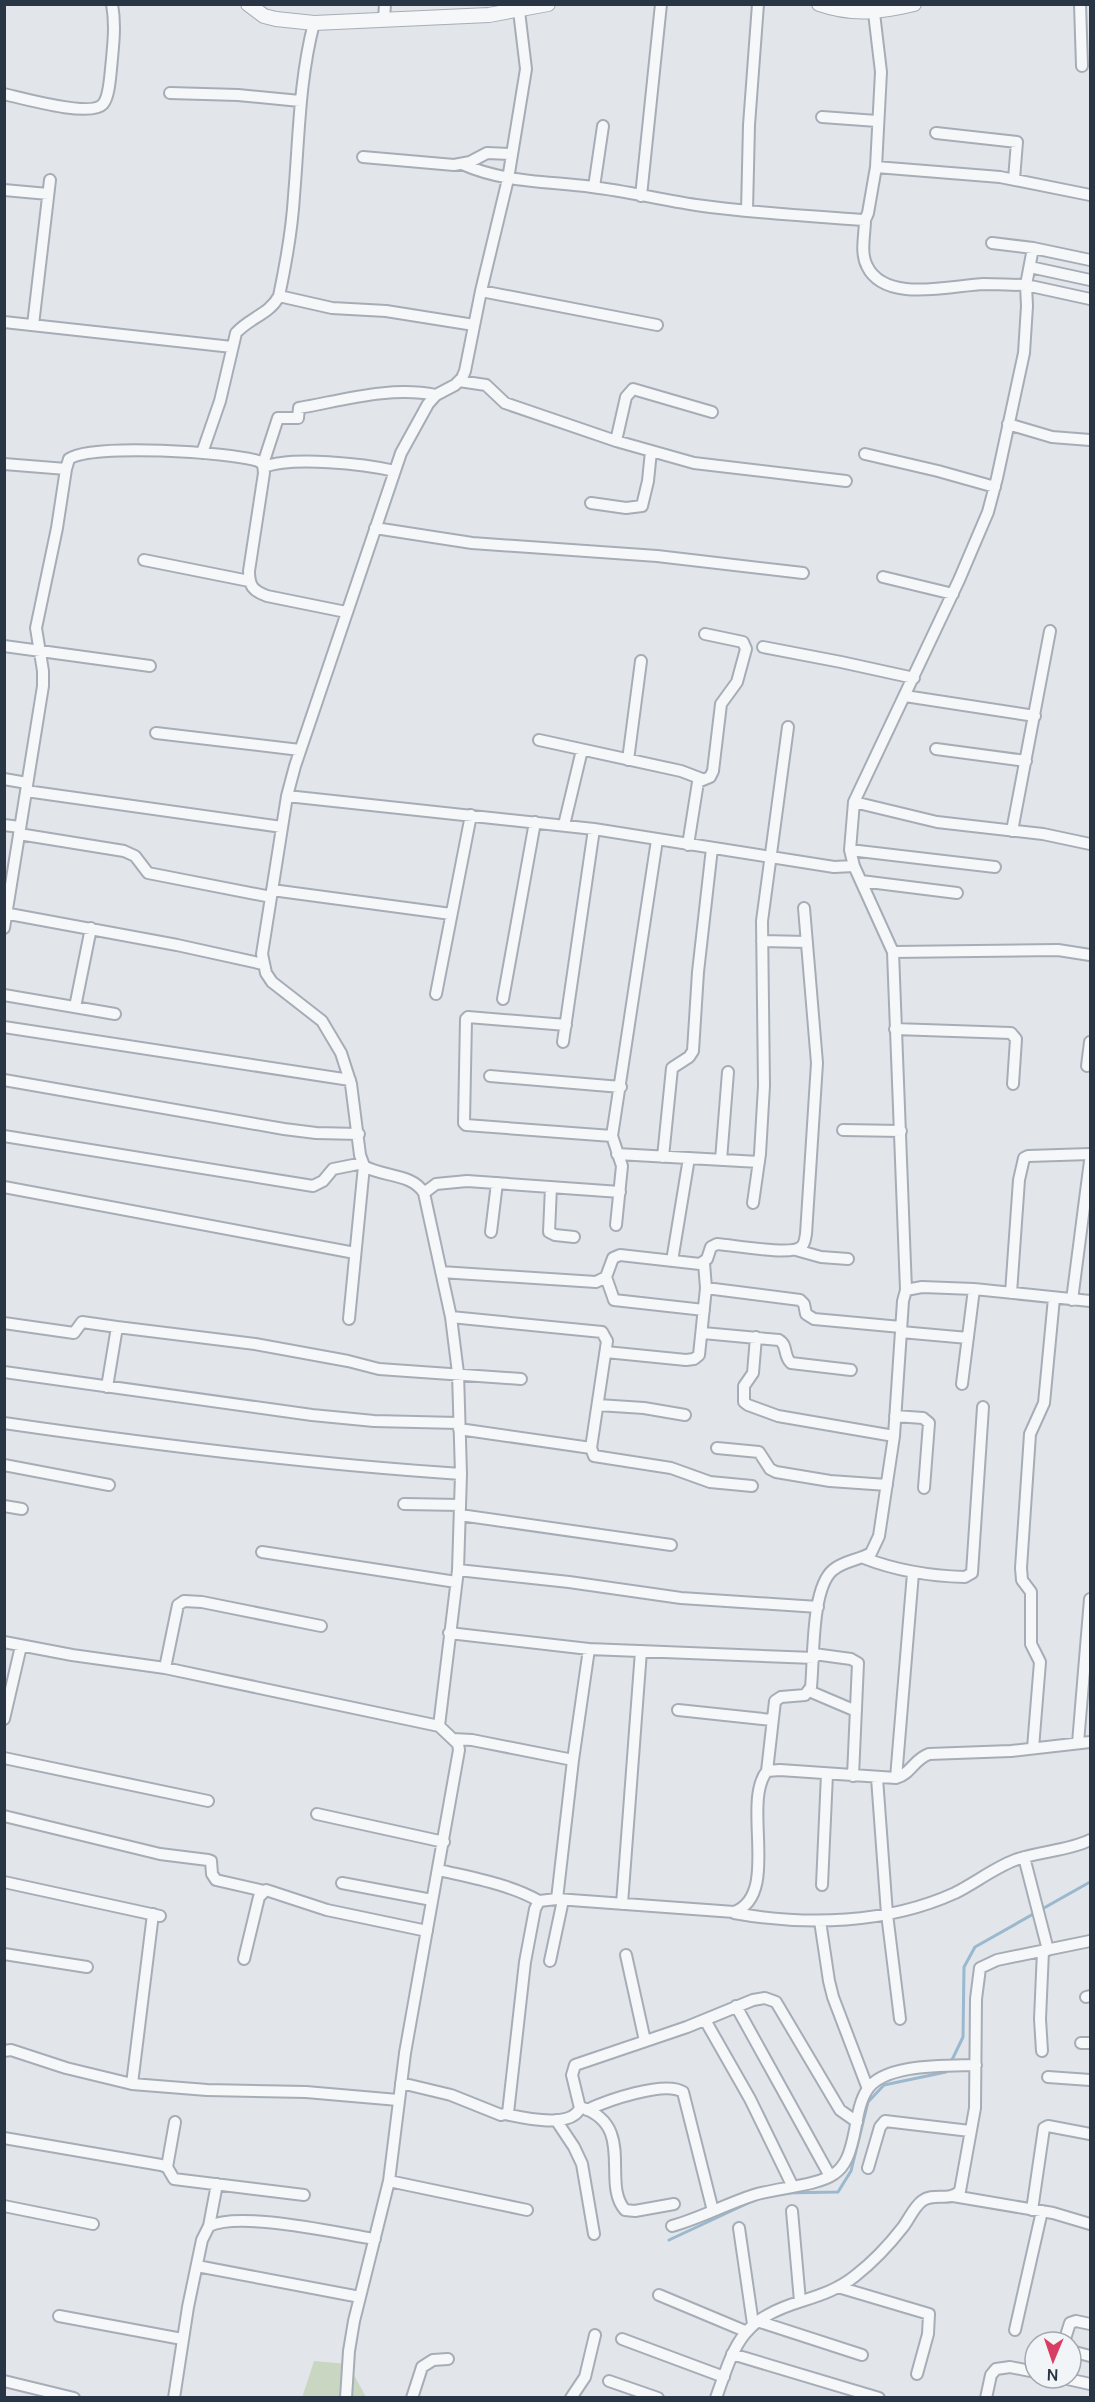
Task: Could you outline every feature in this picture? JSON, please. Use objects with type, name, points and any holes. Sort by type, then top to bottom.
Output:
[{"type":"street","points":[[4,94],[50,106],[93,109],[101,106],[105,100],[110,72],[114,34],[112,4]]},
{"type":"street","points":[[248,4],[264,16],[314,23],[384,12],[455,18],[519,11],[540,5]]},
{"type":"street","points":[[641,196],[662,4]]},
{"type":"street","points":[[747,211],[749,125],[758,4]]},
{"type":"street","points":[[819,4],[842,10],[874,12],[914,4]]},
{"type":"street","points":[[1080,4],[1082,66]]},
{"type":"street","points":[[349,1319],[363,1165],[350,1080],[341,1053],[322,1021],[272,982],[262,964],[263,942],[287,796],[300,750],[395,471],[417,420],[436,395],[459,381],[465,371],[481,291],[508,179],[526,69],[519,11]]},
{"type":"street","points":[[874,12],[881,72],[876,167],[865,220],[864,255],[867,268],[891,286],[912,290],[983,284],[1026,285],[1090,299]]},
{"type":"street","points":[[202,453],[220,401],[236,333],[244,324],[271,308],[279,296],[294,200],[300,101],[314,23]]},
{"type":"street","points":[[170,93],[238,95],[300,101]]},
{"type":"street","points":[[822,117],[877,121]]},
{"type":"street","points":[[594,187],[603,126]]},
{"type":"street","points":[[936,133],[1017,142],[1014,179]]},
{"type":"street","points":[[462,164],[494,152],[512,154]]},
{"type":"street","points":[[363,157],[462,164],[486,174],[508,179],[594,187],[747,211],[865,220]]},
{"type":"street","points":[[876,167],[1014,179],[1090,195]]},
{"type":"street","points":[[33,325],[50,180]]},
{"type":"street","points":[[4,190],[48,194]]},
{"type":"street","points":[[992,243],[1032,248],[1090,260]]},
{"type":"street","points":[[809,1692],[822,1586],[834,1569],[871,1553],[879,1536],[894,1436],[903,1300],[906,1290],[893,952],[861,881],[850,850],[854,802],[953,594],[988,512],[1024,353],[1026,285],[1032,248]]},
{"type":"street","points":[[1030,267],[1090,280]]},
{"type":"street","points":[[481,291],[657,325]]},
{"type":"street","points":[[279,296],[332,308],[386,311],[474,325]]},
{"type":"street","points":[[4,322],[232,347]]},
{"type":"street","points":[[459,381],[486,385],[505,404],[651,451],[721,468],[846,481]]},
{"type":"street","points":[[616,441],[626,397],[633,389],[712,412]]},
{"type":"street","points":[[346,612],[267,596],[255,592],[249,581],[263,465],[278,418],[297,418],[299,408],[393,392],[423,392],[436,395]]},
{"type":"street","points":[[1008,424],[1052,437],[1090,440]]},
{"type":"street","points":[[4,928],[10,858],[20,831],[43,686],[36,628],[69,459],[73,456],[109,451],[202,453],[252,459],[263,465],[296,462],[367,465],[395,471]]},
{"type":"street","points":[[591,503],[626,508],[642,506],[648,481],[651,451]]},
{"type":"street","points":[[865,454],[995,487]]},
{"type":"street","points":[[4,464],[66,469]]},
{"type":"street","points":[[375,528],[472,543],[657,556],[803,573]]},
{"type":"street","points":[[144,560],[249,581]]},
{"type":"street","points":[[884,577],[953,594]]},
{"type":"street","points":[[1012,831],[1050,632]]},
{"type":"street","points":[[688,845],[695,791],[698,782],[710,777],[713,771],[721,704],[738,682],[746,649],[743,642],[705,634]]},
{"type":"street","points":[[4,646],[150,666]]},
{"type":"street","points":[[763,647],[914,678]]},
{"type":"street","points":[[628,760],[640,661]]},
{"type":"street","points":[[905,696],[1035,716]]},
{"type":"street","points":[[753,1203],[759,1162],[764,1055],[762,921],[788,726]]},
{"type":"street","points":[[156,733],[300,750]]},
{"type":"street","points":[[538,740],[681,771],[702,779]]},
{"type":"street","points":[[936,749],[1026,761]]},
{"type":"street","points":[[564,825],[582,750]]},
{"type":"street","points":[[4,779],[26,787],[282,827]]},
{"type":"street","points":[[287,796],[564,825],[834,867],[855,866]]},
{"type":"street","points":[[854,802],[937,822],[1090,844]]},
{"type":"street","points":[[436,994],[471,815]]},
{"type":"street","points":[[503,999],[535,822]]},
{"type":"street","points":[[4,825],[20,831],[124,851],[135,856],[148,873],[271,893],[451,914]]},
{"type":"street","points":[[563,1042],[594,829]]},
{"type":"street","points":[[616,1225],[622,1162],[612,1136],[657,840]]},
{"type":"street","points":[[663,1157],[672,1068],[689,1058],[693,1051],[698,972],[712,848]]},
{"type":"street","points":[[850,850],[995,867]]},
{"type":"street","points":[[861,881],[957,893]]},
{"type":"street","points":[[796,1250],[805,1243],[817,1084],[816,1046],[804,908]]},
{"type":"street","points":[[6,913],[91,928],[262,964]]},
{"type":"street","points":[[75,1007],[91,928]]},
{"type":"street","points":[[762,941],[807,942]]},
{"type":"street","points":[[893,952],[1090,951]]},
{"type":"street","points":[[4,995],[115,1014]]},
{"type":"street","points":[[566,1025],[468,1017],[466,1019],[464,1123],[466,1125],[612,1136]]},
{"type":"street","points":[[4,1027],[350,1080]]},
{"type":"street","points":[[895,1029],[1011,1033],[1016,1039],[1013,1084]]},
{"type":"street","points":[[1087,1066],[1090,1042]]},
{"type":"street","points":[[721,1160],[728,1072]]},
{"type":"street","points":[[490,1076],[621,1087]]},
{"type":"street","points":[[4,1080],[284,1129],[359,1134]]},
{"type":"street","points":[[843,1130],[901,1131]]},
{"type":"street","points":[[4,1136],[313,1186],[323,1181],[333,1168],[363,1165],[413,1181],[420,1186],[424,1192],[451,1317],[458,1374],[461,1474],[458,1570],[448,1633],[439,1726]]},
{"type":"street","points":[[617,1154],[759,1162]]},
{"type":"street","points":[[1011,1293],[1019,1180],[1024,1158],[1090,1154]]},
{"type":"street","points":[[672,1261],[690,1158]]},
{"type":"street","points":[[1072,1299],[1090,1161]]},
{"type":"street","points":[[424,1192],[436,1184],[446,1182],[497,1183],[620,1192]]},
{"type":"street","points":[[491,1232],[497,1183]]},
{"type":"street","points":[[4,1187],[355,1253]]},
{"type":"street","points":[[551,1187],[549,1232],[574,1237]]},
{"type":"street","points":[[606,1352],[666,1359],[694,1359],[701,1350],[703,1333],[706,1288],[704,1263],[711,1247],[717,1244],[796,1250],[821,1257],[848,1259]]},
{"type":"street","points":[[704,1263],[616,1256],[613,1258],[606,1277],[614,1300],[704,1310]]},
{"type":"street","points":[[441,1272],[596,1282],[606,1277]]},
{"type":"street","points":[[906,1290],[922,1287],[974,1289],[1090,1301]]},
{"type":"street","points":[[706,1288],[800,1300],[804,1304],[806,1314],[814,1319],[968,1338]]},
{"type":"street","points":[[962,1384],[974,1289]]},
{"type":"street","points":[[1033,1748],[1040,1662],[1031,1644],[1030,1592],[1022,1580],[1021,1568],[1030,1434],[1045,1396],[1054,1298]]},
{"type":"street","points":[[451,1317],[598,1330],[605,1334],[606,1352],[591,1448],[594,1456],[671,1468],[710,1482],[752,1486]]},
{"type":"street","points":[[4,1323],[74,1333],[82,1322],[266,1346],[348,1360],[379,1369],[520,1379]]},
{"type":"street","points":[[107,1387],[117,1327]]},
{"type":"street","points":[[703,1333],[756,1337],[783,1342],[786,1357],[791,1363],[851,1370]]},
{"type":"street","points":[[756,1337],[753,1372],[743,1393],[744,1402],[748,1405],[778,1416],[894,1436]]},
{"type":"street","points":[[4,1371],[312,1415],[458,1426],[591,1448]]},
{"type":"street","points":[[598,1405],[644,1408],[685,1415]]},
{"type":"street","points":[[864,1557],[882,1565],[913,1573],[965,1577],[972,1573],[983,1407]]},
{"type":"street","points":[[895,1416],[923,1418],[929,1422],[924,1488]]},
{"type":"street","points":[[4,1423],[175,1448],[386,1469],[461,1474]]},
{"type":"street","points":[[717,1448],[759,1452],[770,1469],[776,1472],[830,1481],[887,1485]]},
{"type":"street","points":[[4,1465],[109,1485]]},
{"type":"street","points":[[404,1504],[460,1510],[671,1545]]},
{"type":"street","points":[[4,1506],[22,1509]]},
{"type":"street","points":[[262,1552],[456,1582]]},
{"type":"street","points":[[458,1570],[681,1598],[818,1607]]},
{"type":"street","points":[[896,1778],[913,1573]]},
{"type":"street","points":[[1078,1743],[1090,1599]]},
{"type":"street","points":[[165,1668],[178,1605],[184,1601],[202,1602],[321,1626]]},
{"type":"street","points":[[448,1633],[589,1649],[851,1659],[858,1664],[854,1776]]},
{"type":"street","points":[[4,1642],[165,1668],[439,1726],[458,1744],[459,1750],[444,1842],[398,2100],[389,2181],[349,2351],[346,2397]]},
{"type":"street","points":[[4,1719],[21,1646]]},
{"type":"street","points":[[550,1961],[560,1899],[573,1760],[589,1649]]},
{"type":"street","points":[[622,1904],[641,1651]]},
{"type":"street","points":[[734,1912],[744,1909],[752,1899],[756,1883],[759,1806],[763,1778],[767,1771],[772,1720],[777,1698],[799,1696],[809,1692],[856,1711]]},
{"type":"street","points":[[678,1710],[772,1720]]},
{"type":"street","points":[[453,1739],[472,1740],[573,1760]]},
{"type":"street","points":[[767,1771],[896,1778],[905,1775],[917,1760],[929,1754],[986,1753],[1090,1742]]},
{"type":"street","points":[[4,1758],[208,1801]]},
{"type":"street","points":[[822,1885],[827,1774]]},
{"type":"street","points":[[877,1778],[887,1914],[900,2019]]},
{"type":"street","points":[[317,1814],[444,1842]]},
{"type":"street","points":[[4,1816],[160,1854],[208,1860],[212,1865],[212,1874],[216,1880],[280,1893],[327,1910],[427,1931]]},
{"type":"street","points":[[439,1870],[506,1887],[539,1901],[560,1899],[820,1921],[887,1914],[930,1902],[956,1892],[1024,1857],[1090,1840]]},
{"type":"street","points":[[1024,1857],[1044,1933],[1040,2019],[1042,2051]]},
{"type":"street","points":[[4,1882],[156,1915],[132,2084]]},
{"type":"street","points":[[342,1883],[432,1900]]},
{"type":"street","points":[[244,1959],[259,1897],[264,1891]]},
{"type":"street","points":[[505,2114],[508,2113],[511,2104],[525,1962],[535,1909],[539,1901]]},
{"type":"street","points":[[820,1921],[833,1997],[868,2089]]},
{"type":"street","points":[[953,2196],[960,2191],[962,2185],[975,2100],[976,1999],[980,1968],[997,1960],[1090,1941]]},
{"type":"street","points":[[4,1954],[87,1967]]},
{"type":"street","points":[[626,1955],[645,2041]]},
{"type":"street","points":[[674,2204],[630,2211],[622,2207],[611,2132],[601,2119],[583,2109],[572,2075],[575,2066],[705,2020],[736,2006],[760,1998],[771,1999],[776,2002],[840,2110],[857,2122]]},
{"type":"street","points":[[736,2006],[830,2176]]},
{"type":"street","points":[[705,2020],[750,2099],[792,2185]]},
{"type":"street","points":[[4,2050],[17,2051],[66,2068],[132,2084],[207,2090],[306,2092],[398,2100]]},
{"type":"street","points":[[672,2226],[752,2195],[830,2176],[841,2168],[847,2159],[868,2089],[879,2079],[902,2070],[976,2065]]},
{"type":"street","points":[[1048,2077],[1090,2080]]},
{"type":"street","points":[[401,2083],[451,2095],[497,2113],[537,2120],[556,2120],[573,2116],[583,2109],[610,2101],[653,2090],[675,2088],[683,2092],[713,2211]]},
{"type":"street","points":[[556,2120],[582,2164],[594,2234]]},
{"type":"street","points":[[868,2168],[880,2127],[885,2121],[970,2131]]},
{"type":"street","points":[[176,2122],[167,2168],[174,2179],[304,2195]]},
{"type":"street","points":[[1015,2330],[1037,2211],[1044,2128],[1048,2126],[1090,2134]]},
{"type":"street","points":[[4,2138],[167,2168]]},
{"type":"street","points":[[389,2181],[527,2210]]},
{"type":"street","points":[[174,2397],[196,2266],[202,2240],[209,2226],[217,2184]]},
{"type":"street","points":[[716,2397],[732,2354],[752,2325],[777,2310],[848,2282],[872,2262],[895,2237],[922,2201],[935,2197],[953,2196],[1037,2211],[1090,2224]]},
{"type":"street","points":[[4,2206],[93,2224]]},
{"type":"street","points":[[792,2211],[800,2301]]},
{"type":"street","points":[[209,2226],[226,2221],[250,2220],[375,2239]]},
{"type":"street","points":[[739,2228],[752,2325]]},
{"type":"street","points":[[196,2266],[360,2297]]},
{"type":"street","points":[[838,2287],[929,2314],[928,2334],[917,2374]]},
{"type":"street","points":[[659,2295],[752,2325],[862,2355]]},
{"type":"street","points":[[59,2316],[182,2339]]},
{"type":"street","points":[[1068,2330],[1070,2323],[1076,2321],[1090,2324]]},
{"type":"street","points":[[571,2397],[585,2377],[595,2335]]},
{"type":"street","points":[[622,2339],[724,2377]]},
{"type":"street","points":[[732,2354],[879,2397]]},
{"type":"street","points":[[412,2397],[422,2367],[427,2362],[448,2359]]},
{"type":"street","points":[[986,2397],[991,2375],[996,2369],[1010,2367],[1023,2370]]},
{"type":"street","points":[[4,2380],[74,2397]]},
{"type":"street","points":[[609,2381],[658,2397]]},
{"type":"green space","points":[[314,2361],[348,2364],[366,2397],[302,2398]]},
{"type":"waterway","points":[[951,2062],[963,2037],[964,1967],[975,1947],[1090,1882]]},
{"type":"waterway","points":[[783,2193],[838,2192],[851,2171],[868,2102],[884,2085],[946,2072],[948,2068]]},
{"type":"waterway","points":[[669,2240],[759,2198]]}]
